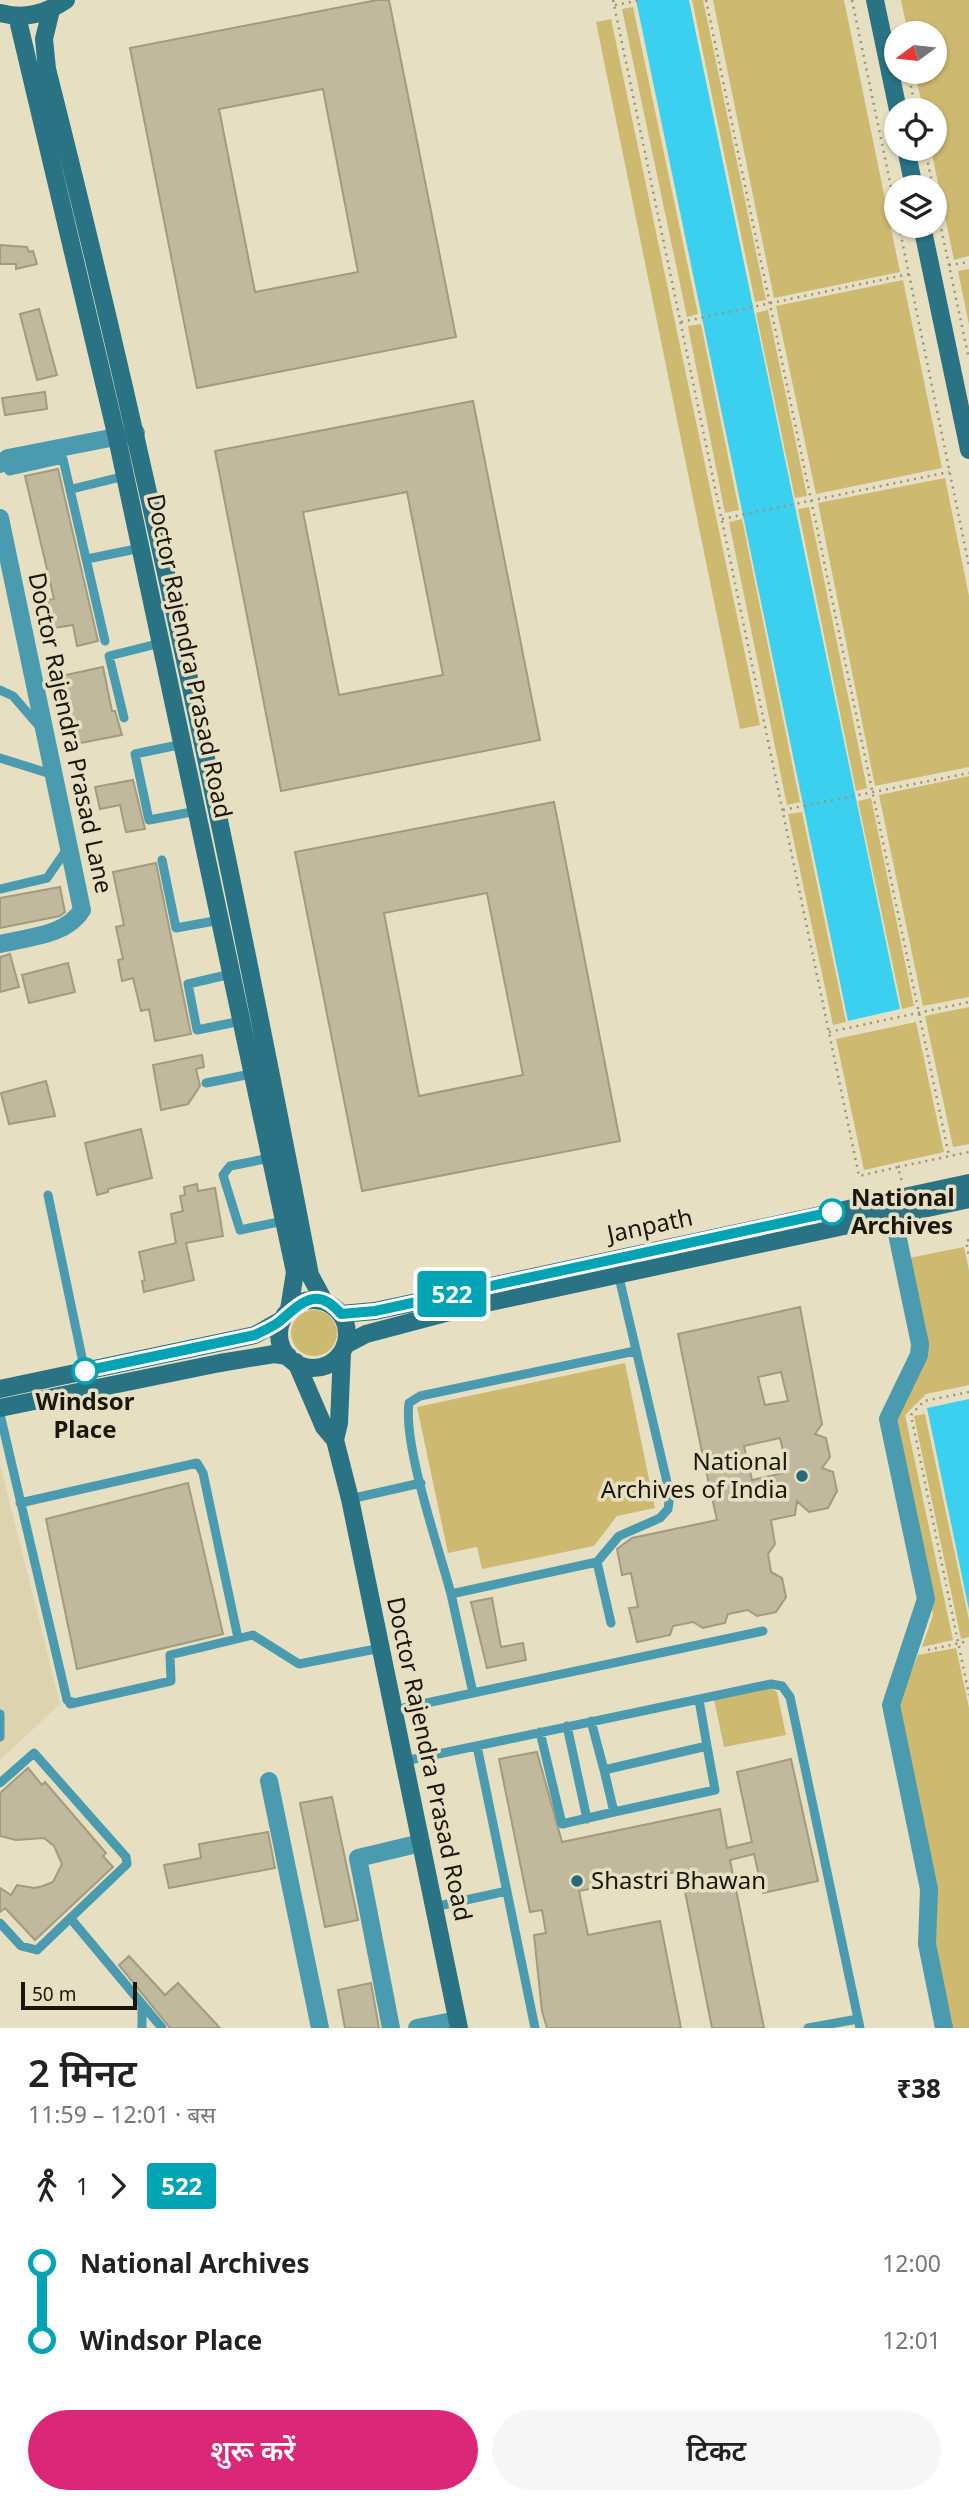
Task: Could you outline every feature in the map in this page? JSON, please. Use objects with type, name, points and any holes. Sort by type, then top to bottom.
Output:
[{"type":"main road","points":[[874,0],[895,98]]},
{"type":"main road","points":[[0,29],[11,15],[58,5]]},
{"type":"main road","name":"Doctor Rajendra Prasad Road","points":[[58,5],[44,39],[47,69],[136,433],[244,935],[310,1275],[324,1301]]},
{"type":"main road","name":"Doctor Rajendra Prasad Road","points":[[11,15],[117,438],[295,1272],[286,1314]]},
{"type":"main road","points":[[925,238],[969,450]]},
{"type":"main road","name":"Janpath","points":[[343,1349],[366,1334],[401,1324],[618,1273],[687,1251],[905,1196],[969,1183]]},
{"type":"main road","name":"Janpath","points":[[341,1314],[375,1311],[969,1199]]},
{"type":"main road","points":[[0,1389],[255,1335],[306,1300],[324,1301],[341,1314],[347,1329],[343,1349],[339,1423],[335,1440]]},
{"type":"main road","points":[[286,1314],[280,1338],[324,1427],[335,1440]]},
{"type":"main road","points":[[0,1408],[274,1354],[316,1367],[326,1365],[343,1349]]},
{"type":"main road","name":"Doctor Rajendra Prasad Road","points":[[335,1440],[350,1499],[458,2024]]},
{"type":"street","points":[[4,467],[8,458],[136,433]]},
{"type":"street","name":"Doctor Rajendra Prasad Lane","points":[[0,518],[82,910],[77,918],[56,931],[0,944]]},
{"type":"street","points":[[893,1214],[920,1344],[919,1355],[888,1419],[926,1600],[891,1705],[929,1889],[927,1944],[944,2028]]},
{"type":"street","points":[[269,1781],[320,2028]]},
{"type":"street","points":[[391,2028],[358,1858],[421,1843]]},
{"type":"street","points":[[417,2028],[458,2024]]},
{"type":"lane","points":[[4,467],[64,459],[105,641]]},
{"type":"lane","points":[[72,489],[125,476]]},
{"type":"lane","points":[[87,559],[141,548]]},
{"type":"lane","points":[[124,719],[109,656],[161,643]]},
{"type":"lane","points":[[0,690],[13,695],[28,710],[47,737]]},
{"type":"lane","points":[[183,744],[135,754],[140,780],[149,820],[197,811]]},
{"type":"lane","points":[[0,758],[54,775]]},
{"type":"lane","points":[[0,889],[47,878],[69,845]]},
{"type":"lane","points":[[162,860],[176,928],[220,920]]},
{"type":"lane","points":[[231,974],[188,984],[197,1030],[241,1021]]},
{"type":"lane","points":[[206,1083],[251,1074]]},
{"type":"lane","points":[[270,1157],[230,1166],[223,1175],[236,1226],[240,1230],[283,1221]]},
{"type":"lane","points":[[48,1195],[85,1371]]},
{"type":"lane","points":[[451,1594],[597,1562],[619,1536],[660,1518],[668,1509],[670,1495],[618,1273]]},
{"type":"lane","points":[[473,1693],[451,1594],[421,1483],[407,1416],[409,1403],[420,1396],[635,1352]]},
{"type":"lane","points":[[0,1414],[67,1700],[72,1703],[171,1681],[170,1656],[253,1635],[299,1664],[381,1648]]},
{"type":"lane","points":[[20,1503],[197,1462],[203,1473],[238,1638]]},
{"type":"lane","points":[[350,1499],[421,1483]]},
{"type":"lane","points":[[597,1562],[611,1623]]},
{"type":"lane","points":[[394,1710],[763,1631]]},
{"type":"lane","points":[[405,1761],[771,1684],[782,1686],[790,1698],[859,2023],[808,2028]]},
{"type":"lane","points":[[540,1732],[562,1824],[587,1819],[715,1790],[699,1700]]},
{"type":"lane","points":[[0,1714],[0,1737]]},
{"type":"lane","points":[[591,1721],[614,1812]]},
{"type":"lane","points":[[567,1726],[587,1819]]},
{"type":"lane","points":[[477,1745],[535,2028]]},
{"type":"lane","points":[[604,1770],[707,1746]]},
{"type":"lane","points":[[0,1783],[34,1753],[126,1857],[127,1864],[124,1870],[37,1950],[20,1945],[0,1923]]},
{"type":"lane","points":[[434,1907],[507,1891]]},
{"type":"lane","points":[[71,1919],[162,2028]]},
{"type":"lane","points":[[142,2006],[142,2028]]},
{"type":"path","points":[[614,0],[859,1176],[969,1152]]},
{"type":"path","points":[[615,5],[641,0]]},
{"type":"path","points":[[706,0],[949,1156]]},
{"type":"path","points":[[852,0],[888,175]]},
{"type":"path","points":[[902,238],[969,566]]},
{"type":"path","points":[[943,238],[969,359]]},
{"type":"path","points":[[949,265],[969,261]]},
{"type":"path","points":[[681,322],[909,274]]},
{"type":"path","points":[[722,519],[949,472]]},
{"type":"path","points":[[782,810],[969,773]]},
{"type":"path","points":[[829,1032],[969,1002]]},
{"type":"path","points":[[898,1167],[905,1196]]},
{"type":"path","points":[[969,1240],[966,1241],[969,1256]]},
{"type":"path","points":[[969,1392],[924,1401],[911,1415],[969,1695]]},
{"type":"path","points":[[908,1654],[969,1641]]},
{"type":"shaded area","points":[[692,0],[703,0],[766,300],[755,302]]},
{"type":"shaded area","points":[[713,0],[844,0],[884,194],[884,238],[893,238],[900,272],[774,298]]},
{"type":"shaded area","points":[[901,0],[969,0],[969,256],[954,260],[947,226],[947,175],[936,175],[933,161],[947,161],[947,98],[920,98],[918,84],[947,84],[947,21],[905,21]]},
{"type":"shaded area","points":[[633,7],[698,314],[687,317],[622,9]]},
{"type":"shaded area","points":[[611,19],[760,725],[740,729],[596,22]]},
{"type":"shaded area","points":[[969,269],[969,325],[958,271]]},
{"type":"shaded area","points":[[903,280],[942,468],[816,494],[776,306]]},
{"type":"shaded area","points":[[768,310],[807,496],[795,498],[756,313]]},
{"type":"shaded area","points":[[701,324],[739,510],[725,513],[688,326]]},
{"type":"shaded area","points":[[945,478],[969,596],[969,767],[875,786],[818,503]]},
{"type":"shaded area","points":[[809,507],[867,788],[856,791],[798,509]]},
{"type":"shaded area","points":[[742,519],[800,802],[787,805],[729,522]]},
{"type":"shaded area","points":[[969,776],[969,997],[923,1006],[879,795]]},
{"type":"shaded area","points":[[871,798],[914,1006],[902,1009],[858,801]]},
{"type":"shaded area","points":[[802,812],[846,1022],[833,1025],[788,814]]},
{"type":"shaded area","points":[[969,1007],[969,1144],[953,1147],[925,1016]]},
{"type":"shaded area","points":[[916,1022],[944,1152],[864,1170],[836,1039]]},
{"type":"shaded area","points":[[964,1247],[969,1270],[969,1385],[926,1394],[905,1415],[953,1640],[922,1647],[933,1615],[894,1418],[926,1359],[926,1329],[909,1258]]},
{"type":"shaded area","points":[[314,1310],[330,1317],[337,1333],[330,1349],[314,1356],[298,1349],[291,1333],[298,1317]]},
{"type":"shaded area","points":[[625,1363],[655,1508],[617,1516],[594,1546],[482,1569],[477,1547],[448,1553],[417,1407]]},
{"type":"shaded area","points":[[925,1414],[969,1620],[969,1637],[961,1639],[914,1416]]},
{"type":"shaded area","points":[[0,1464],[60,1704],[0,1760]]},
{"type":"shaded area","points":[[956,1648],[969,1708],[969,2028],[951,2028],[933,1944],[898,1705],[918,1655]]},
{"type":"shaded area","points":[[770,1687],[777,1692],[786,1735],[724,1747],[714,1699]]},
{"type":"water","points":[[636,0],[689,0],[900,1009],[848,1021]]},
{"type":"water","points":[[969,1399],[969,1610],[927,1408]]},
{"type":"building","points":[[377,0],[389,0],[456,337],[197,388],[130,48]],"holes":[[[323,89],[358,272],[255,292],[219,109]]]},
{"type":"building","points":[[0,245],[27,247],[29,252],[33,251],[37,264],[16,269],[16,264],[0,264]]},
{"type":"building","points":[[39,309],[57,375],[37,380],[20,314]]},
{"type":"building","points":[[45,392],[47,409],[5,415],[2,398]]},
{"type":"building","points":[[473,401],[540,740],[281,791],[215,451]],"holes":[[[407,492],[443,675],[339,695],[303,512]]]},
{"type":"building","points":[[58,469],[98,641],[77,646],[73,625],[54,628],[48,600],[54,599],[25,476]]},
{"type":"building","points":[[103,667],[112,711],[115,711],[122,735],[75,744],[63,679],[66,675]]},
{"type":"building","points":[[133,780],[145,829],[126,832],[120,805],[100,809],[95,787]]},
{"type":"building","points":[[554,802],[620,1141],[362,1191],[295,852]],"holes":[[[487,893],[523,1075],[419,1096],[384,913]]]},
{"type":"building","points":[[156,863],[191,1034],[155,1041],[149,1009],[141,1011],[133,978],[122,981],[118,960],[123,959],[116,927],[124,925],[113,872]]},
{"type":"building","points":[[60,887],[65,912],[60,916],[0,928],[0,898]]},
{"type":"building","points":[[10,954],[19,987],[0,992],[0,957]]},
{"type":"building","points":[[68,963],[75,992],[29,1003],[22,975]]},
{"type":"building","points":[[202,1055],[204,1067],[196,1069],[200,1086],[188,1104],[161,1110],[153,1065]]},
{"type":"building","points":[[46,1081],[55,1116],[9,1124],[1,1093]]},
{"type":"building","points":[[141,1129],[152,1178],[108,1189],[108,1192],[97,1195],[85,1143]]},
{"type":"building","points":[[197,1184],[198,1191],[215,1188],[223,1236],[186,1243],[194,1280],[144,1292],[142,1281],[145,1280],[139,1252],[176,1243],[171,1214],[183,1211],[180,1196],[185,1195],[184,1187]]},
{"type":"building","name":"National Archives of India","points":[[800,1307],[822,1424],[815,1434],[826,1438],[830,1457],[822,1468],[833,1472],[837,1491],[828,1508],[809,1512],[797,1501],[795,1515],[771,1520],[775,1544],[768,1554],[771,1572],[782,1578],[786,1597],[776,1612],[757,1616],[748,1610],[728,1614],[725,1623],[703,1628],[693,1622],[673,1626],[670,1635],[637,1642],[629,1608],[638,1607],[631,1573],[622,1575],[617,1549],[632,1538],[717,1520],[705,1466],[715,1457],[702,1452],[678,1334]],"holes":[[[781,1372],[788,1401],[765,1405],[758,1377]],[[780,1438],[788,1472],[752,1480],[744,1446]]]},
{"type":"building","points":[[188,1483],[223,1634],[77,1669],[46,1519]]},
{"type":"building","points":[[492,1598],[501,1647],[523,1643],[526,1660],[487,1668],[471,1602]]},
{"type":"building","name":"Shastri Bhawan","points":[[537,1752],[562,1842],[720,1809],[727,1848],[752,1842],[737,1772],[791,1759],[818,1881],[763,1893],[754,1854],[730,1860],[764,2028],[712,2028],[681,1871],[579,1891],[588,1935],[660,1921],[681,2028],[547,2028],[542,2011],[534,1935],[546,1933],[542,1910],[530,1912],[499,1759]]},
{"type":"building","points":[[28,1768],[42,1785],[45,1782],[106,1853],[103,1856],[113,1867],[35,1940],[5,1908],[0,1912],[0,1888],[11,1895],[17,1885],[34,1888],[43,1886],[53,1882],[62,1864],[54,1846],[44,1838],[16,1840],[0,1836],[0,1793]]},
{"type":"building","points":[[332,1797],[358,1920],[325,1927],[300,1803]]},
{"type":"building","points":[[268,1832],[275,1868],[169,1888],[164,1865],[201,1858],[199,1844]]},
{"type":"building","points":[[129,1956],[165,1995],[178,1983],[220,2028],[170,2028],[119,1965]]},
{"type":"building","points":[[371,1983],[379,2028],[345,2028],[338,1990]]},
{"type":"bus line","name":"522","points":[[85,1371],[255,1335],[277,1324],[289,1310],[306,1300],[324,1301],[341,1314],[375,1311],[832,1212]]},
{"type":"place","name":"National Archives","points":[[832,1212]]},
{"type":"place","name":"Windsor Place","points":[[85,1371]]},
{"type":"place","name":"National Archives of India","points":[[802,1476]]},
{"type":"place","name":"Shastri Bhawan","points":[[577,1881]]}]
